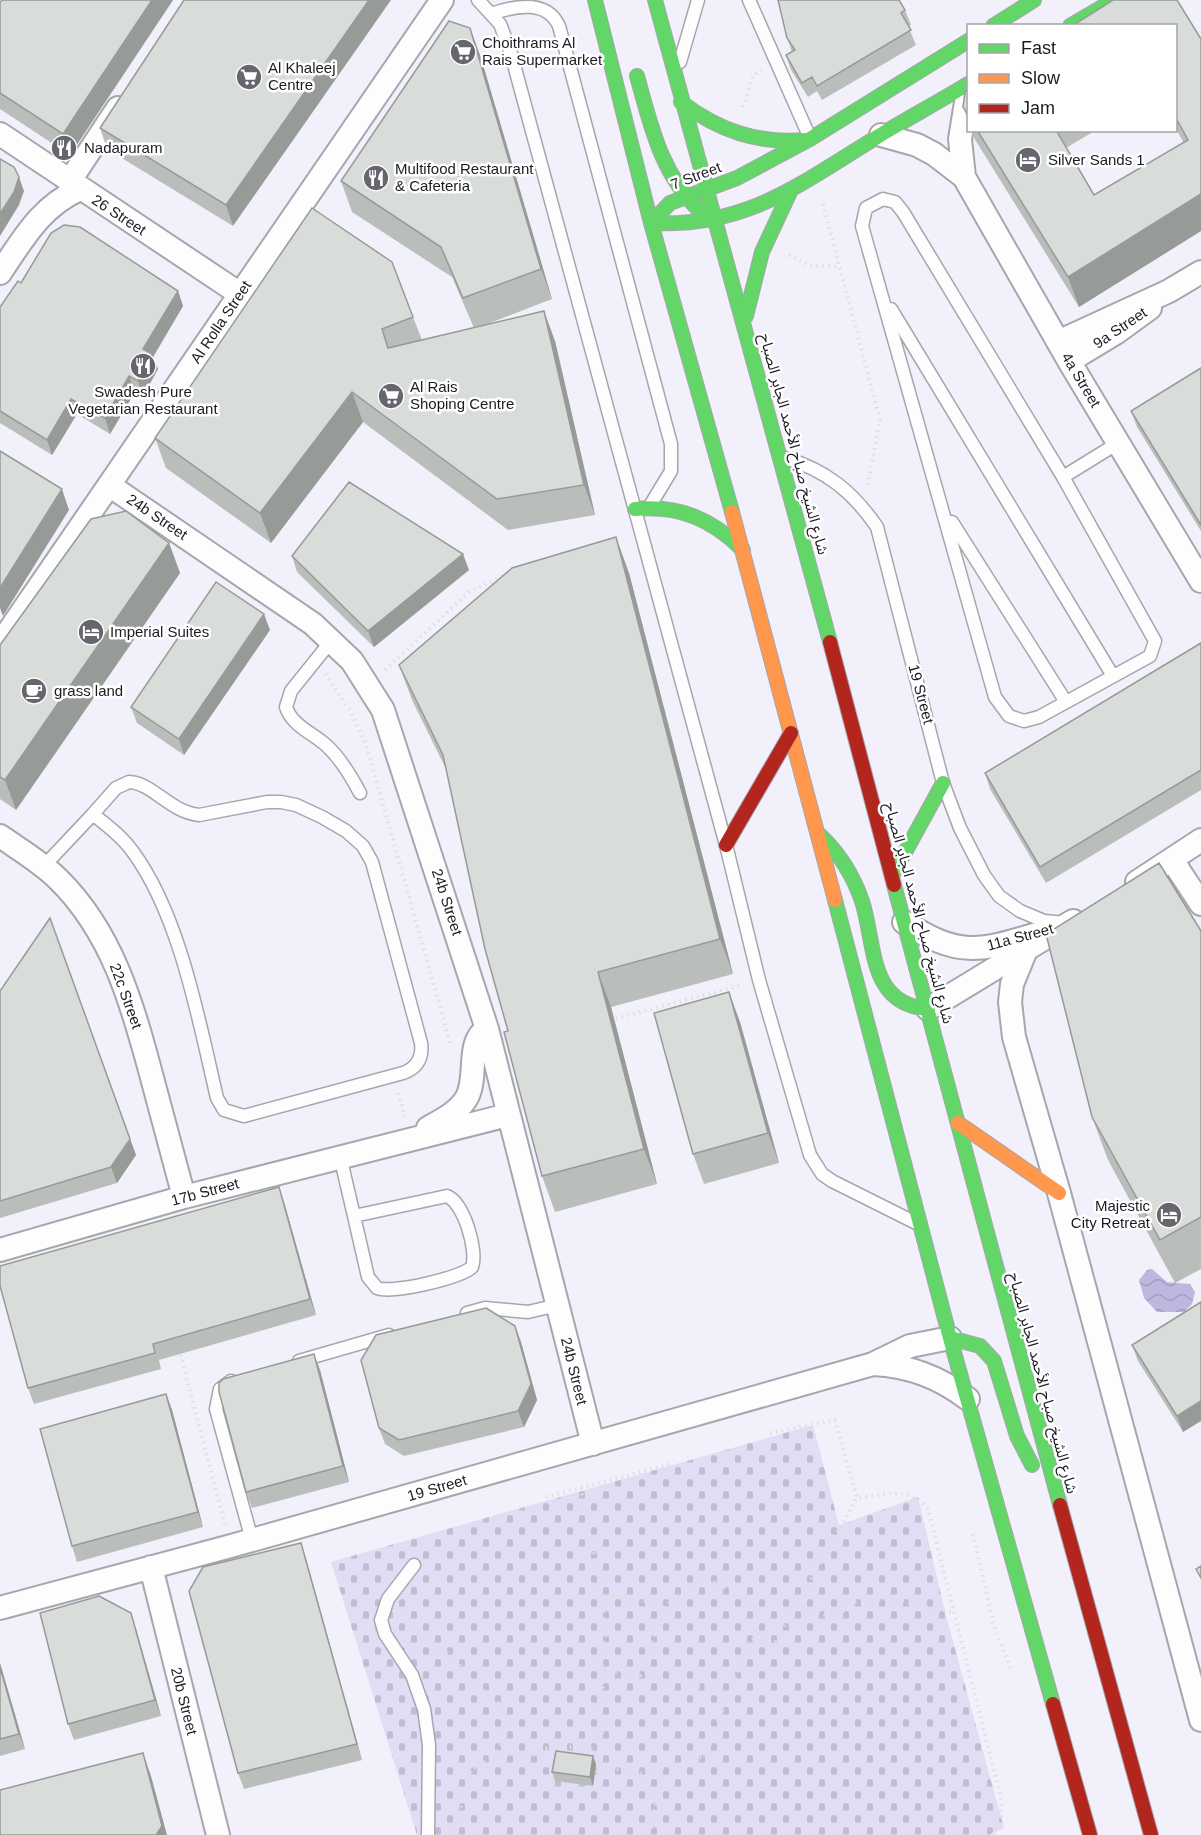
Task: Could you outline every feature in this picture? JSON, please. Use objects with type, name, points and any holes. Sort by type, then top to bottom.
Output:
[{"type":"main road","points":[[595,0],[651,223],[743,550],[950,1338],[1090,1835]]},
{"type":"main road","name":"شارع الشيخ صباح الأحمد الجابر الصباح","points":[[656,0],[681,102],[745,321],[1054,1488],[1151,1835]]},
{"type":"main road","points":[[996,24],[1034,0]]},
{"type":"main road","points":[[1073,24],[1114,0]]},
{"type":"main road","name":"7 Street","points":[[651,223],[662,210],[682,197],[737,178],[810,139],[967,42]]},
{"type":"main road","points":[[634,68],[663,164],[682,197],[715,221]]},
{"type":"main road","points":[[651,223],[683,226],[715,221],[790,192],[967,85]]},
{"type":"main road","points":[[681,102],[706,121],[734,134],[772,141],[810,139]]},
{"type":"main road","points":[[745,321],[751,281],[764,242],[790,192]]},
{"type":"main road","points":[[642,508],[670,507],[691,513],[728,534],[743,550]]},
{"type":"main road","points":[[726,845],[791,733]]},
{"type":"main road","points":[[892,876],[943,783]]},
{"type":"main road","points":[[816,832],[838,852],[855,877],[880,979],[888,992],[906,1006],[928,1009]]},
{"type":"main road","points":[[958,1123],[1059,1193]]},
{"type":"main road","points":[[950,1338],[971,1342],[988,1353],[994,1361],[1023,1451],[1042,1477],[1054,1488]]},
{"type":"street","name":"Al Rolla Street","points":[[0,644],[442,0]]},
{"type":"street","points":[[0,273],[42,213],[75,186],[132,86]]},
{"type":"street","name":"4a Street","points":[[964,177],[960,139],[967,101]]},
{"type":"street","name":"26 Street","points":[[0,134],[240,294]]},
{"type":"street","name":"4a Street","points":[[881,135],[934,154],[964,177],[1064,352],[1201,581]]},
{"type":"street","name":"9a Street","points":[[1064,352],[1135,320],[1169,291],[1201,272]]},
{"type":"street","name":"24b Street","points":[[109,485],[295,611],[332,640],[369,684],[394,738],[487,1029],[593,1444]]},
{"type":"street","name":"22c Street","points":[[0,836],[44,866],[87,914],[120,971],[134,1012],[183,1197]]},
{"type":"street","points":[[1116,894],[1191,853],[1201,904]]},
{"type":"street","name":"11a Street","points":[[904,922],[946,945],[968,949],[992,948],[1079,918]]},
{"type":"street","name":"11a Street","points":[[928,1009],[1079,918]]},
{"type":"street","points":[[1026,950],[1012,984],[1010,1020],[1201,1720]]},
{"type":"street","name":"17b Street","points":[[412,1138],[452,1113],[466,1098],[473,1079],[475,1043],[487,1029]]},
{"type":"street","name":"17b Street","points":[[0,1250],[183,1197],[508,1115]]},
{"type":"street","name":"19 Street","points":[[0,1608],[242,1543],[593,1444],[873,1364],[910,1346],[950,1338]]},
{"type":"street","name":"19 Street","points":[[873,1364],[914,1370],[952,1386],[968,1399]]},
{"type":"street","name":"20b Street","points":[[151,1567],[218,1835]]},
{"type":"lane","points":[[478,0],[500,24],[510,50],[642,508],[759,980],[806,1144],[815,1165],[832,1181],[920,1226]]},
{"type":"lane","points":[[676,78],[698,0]]},
{"type":"lane","points":[[748,0],[810,139]]},
{"type":"lane","points":[[491,14],[521,4],[537,3],[551,11],[559,26],[672,444],[671,471],[642,508]]},
{"type":"lane","points":[[883,199],[900,206],[1063,477],[1155,641],[1150,656],[1039,717],[1024,721],[1009,716],[998,705],[862,220],[866,208],[883,199]]},
{"type":"lane","points":[[883,295],[1113,676]]},
{"type":"lane","points":[[1063,477],[1118,443]]},
{"type":"lane","name":"19 Street","points":[[781,457],[805,464],[846,489],[877,527],[943,783],[960,828],[984,875],[999,896],[1020,912],[1044,921],[1079,918]]},
{"type":"lane","points":[[944,511],[1066,702]]},
{"type":"lane","points":[[332,640],[287,699],[288,716],[327,746],[351,776],[360,793]]},
{"type":"lane","points":[[44,866],[93,814],[122,784],[136,782],[171,806],[189,814],[199,815],[267,802],[282,802],[309,810],[355,838],[372,862],[421,1043],[422,1051],[416,1065],[393,1076],[244,1116],[230,1114],[224,1110],[217,1098],[196,1010],[159,896],[132,851],[118,834],[93,814]]},
{"type":"lane","points":[[340,1156],[368,1277],[377,1288],[392,1291],[461,1274],[472,1267],[474,1253],[461,1209],[453,1198],[440,1197],[354,1216]]},
{"type":"lane","points":[[451,1318],[485,1308],[521,1312],[558,1305]]},
{"type":"lane","points":[[290,1364],[405,1331]]},
{"type":"lane","points":[[242,1543],[216,1402],[220,1389],[244,1377]]},
{"type":"lane","points":[[414,1565],[388,1599],[381,1620],[385,1634],[412,1675],[424,1709],[429,1745],[428,1835]]},
{"type":"path","points":[[734,134],[753,76],[774,59]]},
{"type":"path","points":[[816,176],[880,420],[863,507]]},
{"type":"path","points":[[764,242],[808,265],[840,267]]},
{"type":"path","points":[[369,684],[469,592],[519,570]]},
{"type":"path","points":[[314,662],[350,710],[366,744],[452,1050]]},
{"type":"path","points":[[609,1020],[759,980]]},
{"type":"path","points":[[393,1076],[412,1138]]},
{"type":"path","points":[[405,1114],[413,1112]]},
{"type":"path","points":[[177,1344],[242,1543]]},
{"type":"path","points":[[650,1835],[663,1763],[685,1767],[688,1755],[704,1758],[728,1703],[728,1692],[749,1642],[755,1639],[772,1646],[857,1498],[835,1420],[770,1432]]},
{"type":"path","points":[[546,1497],[671,1464]]},
{"type":"path","points":[[453,1835],[471,1770],[497,1754],[540,1755],[541,1749],[587,1744],[598,1736],[604,1724],[597,1706],[606,1679],[600,1660],[606,1637],[602,1595],[581,1488]]},
{"type":"path","points":[[857,1498],[910,1494],[924,1503],[931,1516],[1001,1798],[1001,1818],[993,1835]]},
{"type":"path","points":[[972,1528],[994,1627],[1016,1682]]},
{"type":"path","points":[[640,1676],[665,1607],[706,1578],[755,1604],[758,1611],[755,1639]]},
{"type":"path","points":[[602,1595],[634,1601],[651,1601],[665,1607]]},
{"type":"path","points":[[795,1606],[839,1619],[848,1602],[892,1599],[955,1613]]},
{"type":"path","points":[[405,1608],[400,1616],[435,1648],[454,1656],[469,1679],[496,1700],[510,1724],[497,1754]]},
{"type":"path","points":[[604,1669],[728,1692]]},
{"type":"path","points":[[587,1744],[597,1757],[599,1766],[596,1783]]},
{"type":"path","points":[[599,1766],[660,1777]]},
{"type":"green space","points":[[813,1425],[839,1525],[918,1497],[945,1612],[1004,1828],[989,1835],[417,1835],[331,1562]]},
{"type":"water","points":[[1152,1269],[1167,1282],[1190,1284],[1195,1292],[1192,1304],[1184,1312],[1157,1312],[1144,1298],[1139,1280],[1147,1270]]},
{"type":"building","points":[[3,0],[152,0],[63,134],[0,93],[0,2]]},
{"type":"building","name":"Al Khaleej Centre","points":[[184,0],[369,0],[226,205],[100,128]]},
{"type":"building","points":[[778,0],[899,0],[905,10],[901,13],[911,30],[817,86],[812,77],[802,83],[786,55],[795,50],[787,38]]},
{"type":"building","name":"Silver Sands 1","points":[[1113,0],[1177,0],[1201,39],[1201,194],[1068,277],[978,132],[1057,132],[1094,195],[1188,140],[1177,120],[1177,24],[1075,24]]},
{"type":"building","points":[[449,21],[470,28],[541,269],[463,298],[441,247],[341,181]]},
{"type":"building","points":[[967,91],[967,113],[963,107]]},
{"type":"building","points":[[0,159],[14,167],[19,177],[14,192],[0,214]]},
{"type":"building","name":"Al Rais Shoping Centre","points":[[312,208],[392,262],[413,317],[382,329],[388,348],[544,311],[584,485],[497,499],[352,392],[260,513],[155,438]]},
{"type":"building","points":[[64,225],[80,227],[178,291],[143,349],[152,354],[138,381],[129,376],[105,418],[71,399],[47,440],[0,411],[0,307],[18,281],[21,283],[51,233]]},
{"type":"building","points":[[1201,368],[1201,525],[1131,411]]},
{"type":"building","points":[[0,451],[62,489],[0,588]]},
{"type":"building","points":[[349,482],[463,554],[368,631],[292,556]]},
{"type":"building","name":"Imperial Suites","points":[[126,511],[169,543],[5,780],[0,777],[0,645],[91,519]]},
{"type":"building","points":[[616,537],[720,939],[598,972],[644,1149],[542,1176],[504,1032],[508,1031],[485,949],[443,755],[399,665],[512,568]]},
{"type":"building","points":[[216,582],[264,614],[179,739],[131,707]]},
{"type":"building","points":[[1201,643],[1201,770],[1040,867],[985,773]]},
{"type":"building","points":[[1159,863],[1201,931],[1201,1217],[1160,1240],[1092,1117],[1046,934]]},
{"type":"building","points":[[50,918],[130,1139],[111,1167],[0,1201],[0,991]]},
{"type":"building","points":[[729,992],[768,1133],[693,1154],[654,1013]]},
{"type":"building","points":[[279,1187],[310,1299],[153,1344],[155,1353],[28,1388],[0,1286],[0,1266]]},
{"type":"building","points":[[1201,1302],[1201,1401],[1177,1416],[1132,1345]]},
{"type":"building","points":[[486,1308],[515,1326],[531,1384],[518,1411],[399,1440],[379,1428],[361,1360],[376,1335]]},
{"type":"building","points":[[314,1354],[343,1466],[246,1492],[219,1392],[219,1383],[223,1379]]},
{"type":"building","points":[[166,1394],[198,1512],[72,1546],[40,1429]]},
{"type":"building","points":[[301,1543],[357,1744],[238,1773],[189,1591],[203,1567]]},
{"type":"building","points":[[1201,1566],[1201,1578],[1196,1569]]},
{"type":"building","points":[[99,1596],[131,1613],[155,1700],[68,1724],[40,1613]]},
{"type":"building","points":[[0,1667],[19,1734],[0,1739]]},
{"type":"building","points":[[556,1751],[593,1756],[590,1777],[552,1772]]},
{"type":"building","points":[[143,1753],[162,1826],[156,1835],[0,1835],[0,1790]]},
{"type":"traffic: fast","points":[[595,0],[651,223],[732,512]]},
{"type":"traffic: fast","points":[[655,0],[830,642]]},
{"type":"traffic: fast","points":[[996,24],[1034,0]]},
{"type":"traffic: fast","points":[[1073,24],[1114,0]]},
{"type":"traffic: fast","points":[[651,223],[670,203],[737,178],[810,139],[967,42]]},
{"type":"traffic: fast","points":[[637,76],[659,148],[676,181],[700,211]]},
{"type":"traffic: fast","points":[[651,223],[685,223],[716,218],[771,200],[967,85]]},
{"type":"traffic: fast","points":[[681,102],[710,121],[740,133],[772,140],[806,140]]},
{"type":"traffic: fast","points":[[746,316],[762,252],[790,192]]},
{"type":"traffic: fast","points":[[635,509],[666,509],[694,516],[719,530],[743,550]]},
{"type":"traffic: fast","points":[[892,876],[943,783]]},
{"type":"traffic: fast","points":[[820,835],[840,857],[858,891],[873,953],[884,984],[894,996],[909,1005],[928,1009]]},
{"type":"traffic: fast","points":[[894,885],[1060,1505]]},
{"type":"traffic: fast","points":[[835,900],[950,1338],[1053,1704]]},
{"type":"traffic: fast","points":[[950,1338],[980,1346],[994,1361],[1017,1436],[1032,1465]]},
{"type":"traffic: slow","points":[[732,512],[835,900]]},
{"type":"traffic: slow","points":[[958,1123],[1059,1193]]},
{"type":"traffic: jam","points":[[830,642],[894,885]]},
{"type":"traffic: jam","points":[[726,845],[791,733]]},
{"type":"traffic: jam","points":[[1060,1505],[1151,1835]]},
{"type":"traffic: jam","points":[[1053,1704],[1090,1835]]},
{"type":"place","name":"Choithrams Al Rais Supermarket","points":[[463,52]]},
{"type":"place","name":"Al Khaleej Centre","points":[[249,77]]},
{"type":"place","name":"Nadapuram","points":[[64,148]]},
{"type":"place","name":"Silver Sands 1","points":[[1028,160]]},
{"type":"place","name":"Multifood Restaurant & Cafeteria","points":[[376,178]]},
{"type":"place","name":"Swadesh Pure Vegetarian Restaurant","points":[[143,366]]},
{"type":"place","name":"Al Rais Shoping Centre","points":[[391,396]]},
{"type":"place","name":"Imperial Suites","points":[[91,632]]},
{"type":"place","name":"grass land","points":[[34,691]]},
{"type":"place","name":"Majestic City Retreat","points":[[1169,1215]]}]
